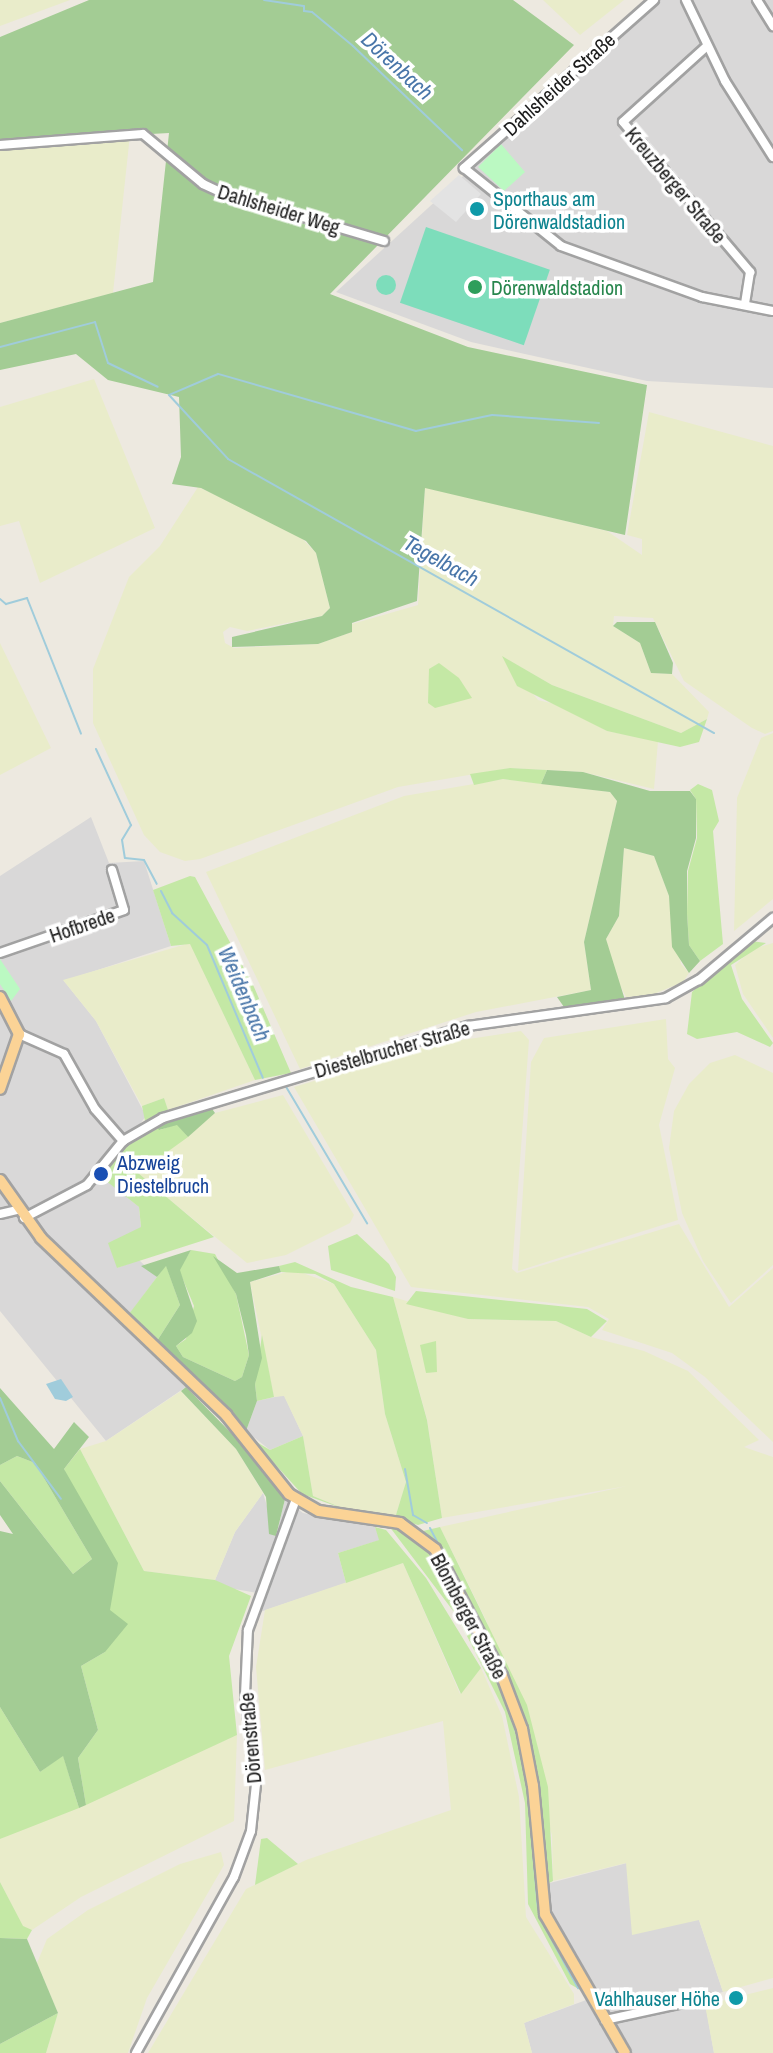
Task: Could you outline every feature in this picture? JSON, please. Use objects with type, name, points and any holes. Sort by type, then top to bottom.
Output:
[{"type":"main road","points":[[0,997],[19,1034],[0,1089]]},
{"type":"main road","name":"Blomberger Straße","points":[[0,1180],[21,1214],[226,1415],[296,1499],[319,1511],[400,1523],[422,1535],[441,1558],[502,1676],[522,1729],[533,1786],[545,1914],[625,2053]]},
{"type":"street","name":"Dahlsheider Straße","points":[[654,0],[464,168],[561,246],[702,297],[745,305]]},
{"type":"street","points":[[686,0],[707,46],[773,157]]},
{"type":"street","points":[[757,0],[773,26]]},
{"type":"street","name":"Kreuzberger Straße","points":[[707,46],[623,122],[750,272],[745,305]]},
{"type":"street","name":"Dahlsheider Weg","points":[[0,145],[143,134],[203,184],[222,193],[384,241]]},
{"type":"street","points":[[745,305],[773,311]]},
{"type":"street","name":"Hofbrede","points":[[0,953],[124,910],[112,870]]},
{"type":"street","name":"Diestelbrucher Straße","points":[[0,1214],[21,1214],[87,1185],[123,1141],[174,1113],[468,1026],[666,998],[699,980],[773,918]]},
{"type":"street","points":[[19,1034],[64,1054],[95,1109],[123,1141]]},
{"type":"street","name":"Dörenstraße","points":[[136,2053],[234,1877],[251,1831],[256,1784],[245,1695],[248,1630],[296,1499]]},
{"type":"street","points":[[605,2020],[707,1998]]},
{"type":"shaded area","points":[[656,0],[773,0],[773,388],[647,381],[471,342],[336,292]]},
{"type":"shaded area","points":[[459,175],[481,194],[456,222],[430,201]]},
{"type":"shaded area","points":[[91,817],[109,863],[144,861],[171,946],[64,981],[96,1021],[146,1116],[101,1176],[139,1207],[141,1227],[117,1268],[139,1260],[157,1277],[123,1323],[186,1387],[106,1441],[0,1311],[0,876]]},
{"type":"shaded area","points":[[284,1395],[303,1436],[270,1450],[246,1431],[257,1401]]},
{"type":"shaded area","points":[[263,1493],[276,1536],[285,1499],[303,1513],[375,1527],[380,1540],[338,1553],[346,1583],[257,1613],[264,1594],[223,1587],[215,1580],[235,1532]]},
{"type":"shaded area","points":[[627,1863],[699,1920],[723,1992],[704,1996],[714,2053],[532,2053],[524,2023],[597,1996],[555,1924],[546,1884]]},
{"type":"green space","points":[[0,0],[70,0],[0,26]]},
{"type":"green space","points":[[89,0],[513,0],[574,45],[330,294],[468,347],[647,385],[625,535],[425,488],[417,601],[352,623],[352,632],[318,644],[232,647],[232,637],[322,616],[330,608],[316,553],[306,541],[201,488],[172,484],[181,457],[179,397],[108,380],[76,354],[0,370],[0,323],[153,282],[169,133],[7,142],[0,150],[0,37]]},
{"type":"green space","points":[[543,0],[624,0],[580,35]]},
{"type":"green space","points":[[130,135],[113,293],[0,323],[0,150],[7,142]]},
{"type":"green space","points":[[501,144],[525,172],[504,191],[478,167]]},
{"type":"green space","name":"Dörenwaldstadion","points":[[426,227],[550,270],[524,345],[400,303]]},
{"type":"green space","points":[[386,275],[393,278],[396,285],[393,292],[386,295],[379,292],[376,285],[379,278]]},
{"type":"green space","points":[[94,379],[155,528],[40,583],[19,521],[0,526],[0,407]]},
{"type":"green space","points":[[649,412],[773,446],[773,731],[765,734],[752,728],[684,681],[653,618],[614,616],[613,626],[640,643],[651,673],[672,674],[709,712],[707,719],[681,733],[552,685],[503,657],[538,700],[563,706],[607,731],[658,741],[654,789],[583,772],[510,768],[398,787],[200,859],[185,861],[160,852],[144,835],[93,723],[93,669],[129,577],[160,546],[198,487],[294,530],[316,553],[330,608],[322,616],[247,631],[230,627],[223,632],[225,643],[234,648],[318,644],[352,632],[352,624],[418,605],[425,487],[607,531],[642,555],[642,539],[627,535]]},
{"type":"green space","points":[[617,622],[655,622],[673,663],[672,674],[651,673],[640,643],[613,626]]},
{"type":"green space","points":[[0,643],[51,748],[0,775]]},
{"type":"green space","points":[[502,656],[552,685],[681,733],[707,719],[699,742],[680,747],[607,731],[517,686]]},
{"type":"green space","points":[[439,663],[459,678],[472,698],[435,708],[428,703],[429,669]]},
{"type":"green space","points":[[773,733],[773,899],[734,931],[737,798],[761,738]]},
{"type":"green space","points":[[510,768],[547,770],[541,784],[503,779],[474,785],[470,774]]},
{"type":"green space","points":[[547,770],[583,772],[650,791],[690,791],[696,799],[696,838],[687,871],[687,913],[689,945],[700,961],[689,973],[672,947],[669,896],[654,856],[624,848],[619,916],[606,939],[625,1000],[564,1007],[557,997],[591,990],[584,942],[617,801],[610,792],[541,784]]},
{"type":"green space","points":[[503,779],[610,792],[617,801],[584,942],[591,990],[476,1012],[300,1069],[206,872],[404,796]]},
{"type":"green space","points":[[698,784],[712,790],[719,821],[713,831],[723,944],[700,961],[689,945],[687,913],[688,871],[697,838],[696,799],[690,790]]},
{"type":"green space","points":[[624,848],[654,856],[669,896],[681,964],[689,973],[683,982],[649,996],[626,997],[612,969],[606,939],[619,916]]},
{"type":"green space","points":[[190,876],[195,877],[254,987],[291,1073],[255,1080],[190,944],[171,946],[153,890]]},
{"type":"green space","points":[[751,941],[766,943],[731,965],[742,999],[773,1043],[770,1047],[737,1032],[697,1039],[687,1034],[692,992]]},
{"type":"green space","points":[[190,943],[255,1080],[168,1110],[164,1098],[142,1106],[96,1021],[63,980]]},
{"type":"green space","points":[[773,943],[773,1038],[743,994],[735,965],[753,949]]},
{"type":"green space","points":[[0,959],[20,989],[11,1001],[0,984]]},
{"type":"green space","points":[[666,1019],[668,1059],[675,1068],[659,1125],[678,1220],[518,1271],[531,1062],[544,1038]]},
{"type":"green space","points":[[521,1031],[529,1040],[512,1269],[517,1273],[679,1224],[729,1307],[773,1268],[773,1442],[705,1377],[672,1353],[602,1330],[609,1319],[588,1307],[411,1287],[294,1087],[436,1044]]},
{"type":"green space","points":[[735,1055],[773,1073],[773,1265],[731,1303],[703,1261],[682,1213],[669,1148],[674,1111],[689,1084],[710,1063]]},
{"type":"green space","points":[[283,1095],[354,1215],[350,1223],[286,1255],[247,1263],[137,1173],[215,1113]]},
{"type":"green space","points":[[164,1098],[168,1110],[145,1121],[142,1106]]},
{"type":"green space","points":[[210,1106],[215,1113],[188,1137],[177,1125],[159,1130],[156,1125]]},
{"type":"green space","points":[[177,1124],[188,1137],[138,1173],[214,1237],[117,1268],[108,1243],[141,1227],[139,1207],[100,1176],[128,1142],[156,1125],[160,1130]]},
{"type":"green space","points":[[357,1234],[389,1264],[396,1277],[395,1291],[331,1270],[328,1246]]},
{"type":"green space","points":[[191,1250],[215,1254],[236,1294],[249,1355],[242,1377],[235,1381],[183,1357],[176,1346],[186,1339],[194,1306],[179,1270]]},
{"type":"green space","points":[[191,1250],[180,1270],[197,1321],[192,1333],[176,1346],[183,1357],[235,1381],[242,1377],[249,1355],[246,1335],[236,1294],[213,1256],[237,1273],[279,1266],[281,1272],[250,1282],[262,1358],[255,1384],[257,1401],[246,1431],[157,1341],[180,1305],[166,1266],[157,1277],[141,1266]]},
{"type":"green space","points":[[295,1262],[351,1287],[393,1297],[427,1420],[442,1518],[418,1525],[395,1518],[406,1482],[385,1414],[376,1350],[334,1284],[315,1274],[281,1272],[279,1266]]},
{"type":"green space","points":[[166,1265],[180,1305],[157,1341],[129,1314]]},
{"type":"green space","points":[[294,1270],[334,1284],[376,1350],[385,1414],[406,1482],[395,1518],[347,1510],[313,1496],[303,1436],[284,1396],[274,1397],[250,1282]]},
{"type":"green space","points":[[416,1291],[587,1309],[607,1321],[591,1337],[556,1321],[468,1319],[406,1304]]},
{"type":"green space","points":[[393,1297],[468,1319],[556,1321],[591,1337],[644,1351],[688,1371],[759,1440],[744,1447],[773,1457],[773,1978],[723,1992],[699,1920],[632,1935],[626,1863],[553,1881],[552,1835],[487,1622],[440,1527],[627,1486],[442,1518],[427,1419]]},
{"type":"green space","points":[[262,1335],[274,1397],[257,1401],[255,1384]]},
{"type":"green space","points":[[436,1341],[437,1372],[426,1373],[420,1345]]},
{"type":"green space","points":[[186,1387],[238,1440],[285,1499],[276,1536],[269,1534],[266,1497],[236,1449],[181,1391]]},
{"type":"green space","points":[[0,1388],[54,1449],[74,1422],[89,1437],[64,1469],[118,1563],[110,1610],[128,1624],[105,1652],[81,1666],[98,1730],[78,1758],[86,1805],[79,1808],[63,1756],[40,1772],[0,1707],[0,1531],[13,1534],[0,1515],[0,1481],[73,1574],[92,1559],[35,1463],[17,1456],[0,1465]]},
{"type":"green space","points":[[181,1391],[236,1449],[263,1493],[235,1532],[215,1580],[144,1571],[80,1449],[106,1441]]},
{"type":"green space","points":[[303,1436],[313,1496],[347,1510],[302,1494],[253,1440],[270,1450]]},
{"type":"green space","points":[[80,1449],[144,1571],[215,1580],[251,1596],[229,1656],[237,1735],[86,1805],[78,1758],[98,1730],[81,1666],[105,1652],[110,1611],[64,1469]]},
{"type":"green space","points":[[17,1456],[35,1463],[92,1559],[73,1574],[0,1481],[0,1465]]},
{"type":"green space","points":[[389,1526],[398,1527],[434,1553],[501,1683],[529,1781],[540,1908],[582,1991],[570,1984],[528,1904],[525,1803],[505,1712],[457,1616]]},
{"type":"green space","points":[[375,1527],[386,1530],[426,1578],[481,1668],[461,1694],[403,1563],[346,1583],[338,1553],[379,1540]]},
{"type":"green space","points":[[440,1527],[527,1705],[548,1787],[553,1881],[547,1884],[549,1901],[520,1711],[434,1543],[423,1531]]},
{"type":"green space","points":[[403,1563],[460,1694],[481,1668],[502,1716],[519,1797],[526,1917],[574,1994],[574,2004],[524,2023],[532,2053],[148,2053],[246,1889],[306,1860],[451,1810],[443,1721],[265,1770],[256,1667],[265,1610]]},
{"type":"green space","points":[[0,1707],[40,1772],[63,1755],[79,1808],[0,1839]]},
{"type":"green space","points":[[237,1735],[234,1821],[81,1897],[32,1930],[23,1927],[0,1882],[0,1839]]},
{"type":"green space","points":[[267,1838],[298,1864],[255,1885],[261,1839]]},
{"type":"green space","points":[[221,1852],[224,1865],[147,1998],[128,2053],[46,2053],[58,2013],[37,1963],[47,1939],[88,1910],[180,1864]]},
{"type":"green space","points":[[0,1882],[23,1926],[32,1930],[27,1939],[0,1938]]},
{"type":"green space","points":[[0,1938],[27,1939],[58,2013],[0,2044]]},
{"type":"green space","points":[[773,1988],[773,2053],[714,2053],[705,2005]]},
{"type":"green space","points":[[58,2013],[46,2053],[0,2053],[0,2044]]},
{"type":"water","points":[[61,1379],[73,1397],[66,1401],[55,1399],[46,1384]]},
{"type":"waterway","name":"Dörenbach","points":[[264,0],[304,6],[304,11],[312,12],[353,46],[462,150]]},
{"type":"waterway","name":"Tegelbach","points":[[0,347],[95,322],[108,363],[158,387]]},
{"type":"waterway","name":"Tegelbach","points":[[599,423],[492,415],[416,431],[218,374],[169,395],[228,459],[714,733]]},
{"type":"waterway","name":"Weidenbach","points":[[0,599],[6,604],[27,598],[81,734]]},
{"type":"waterway","name":"Weidenbach","points":[[96,749],[131,825],[122,840],[125,858],[144,860],[157,884]]},
{"type":"waterway","name":"Weidenbach","points":[[161,891],[172,913],[207,945],[263,1078]]},
{"type":"waterway","name":"Weidenbach","points":[[285,1085],[367,1223]]},
{"type":"waterway","points":[[0,1398],[18,1441],[61,1499]]},
{"type":"waterway","points":[[405,1469],[413,1515],[427,1523]]},
{"type":"waterway","points":[[430,1528],[488,1640]]},
{"type":"waterway","points":[[491,1665],[504,1696]]},
{"type":"waterway","points":[[512,1689],[525,1724]]},
{"type":"waterway","points":[[513,1721],[521,1749]]},
{"type":"waterway","points":[[528,1734],[537,1776]]},
{"type":"waterway","points":[[527,1783],[538,1909]]},
{"type":"waterway","points":[[539,1784],[541,1815]]},
{"type":"waterway","points":[[540,1918],[578,1988]]},
{"type":"place","name":"Sporthaus am Dörenwaldstadion","points":[[477,209]]},
{"type":"place","name":"Dörenwaldstadion","points":[[475,287]]},
{"type":"place","name":"Abzweig Diestelbruch","points":[[101,1174]]},
{"type":"place","name":"Vahlhauser Höhe","points":[[736,1998]]}]
